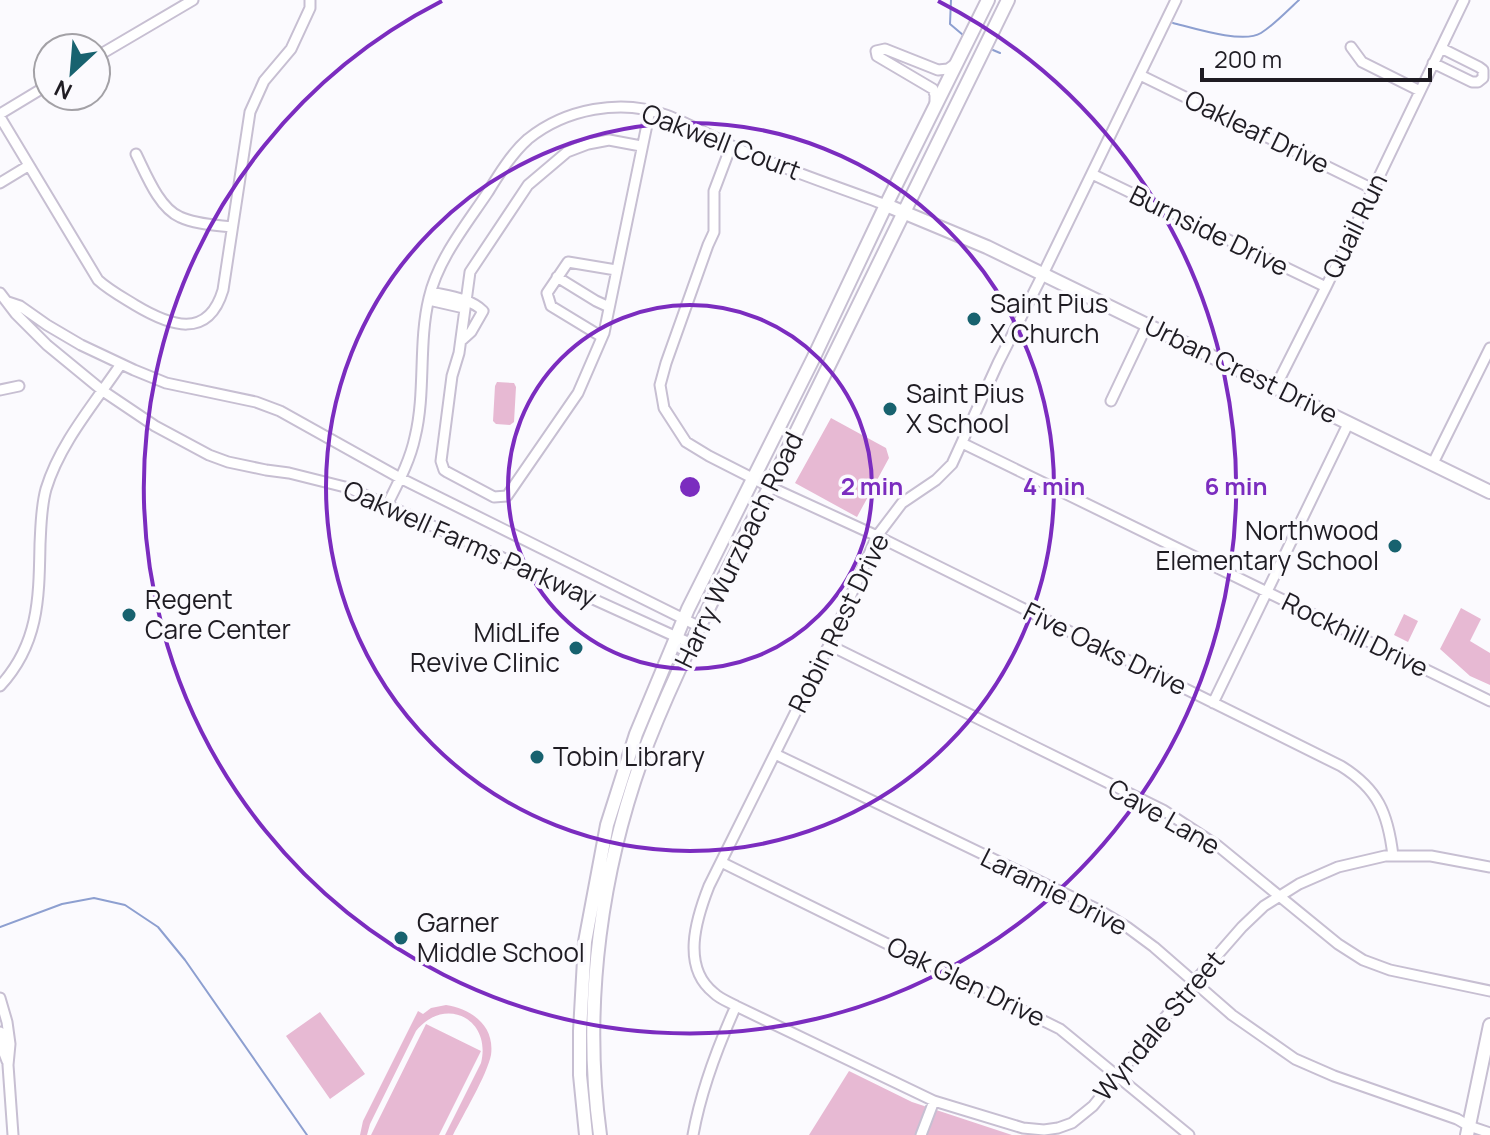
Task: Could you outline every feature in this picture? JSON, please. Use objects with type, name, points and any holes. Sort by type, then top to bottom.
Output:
[{"type":"main road","name":"Harry Wurzbach Road","points":[[634,762],[636,734],[684,618],[988,0]]},
{"type":"main road","name":"Harry Wurzbach Road","points":[[586,1135],[580,1075],[594,994],[603,911],[607,825],[634,762],[650,738],[700,627],[1008,0]]},
{"type":"main road","name":"Urban Crest Drive","points":[[886,205],[987,247],[1490,492]]},
{"type":"main road","points":[[1468,1130],[1490,1025]]},
{"type":"main road","name":"Harry Wurzbach Road","points":[[586,1031],[600,1135]]},
{"type":"street","points":[[112,48],[193,0]]},
{"type":"street","points":[[32,95],[0,116],[98,280],[143,310],[174,324],[201,322],[218,305],[223,290],[250,112],[264,81],[291,49],[310,8],[310,0]]},
{"type":"street","name":"Robin Rest Drive","points":[[736,1006],[715,994],[698,972],[694,954],[695,936],[703,901],[829,645],[877,536],[902,503],[945,473],[952,464],[998,363],[1176,0]]},
{"type":"street","name":"Quail Run","points":[[1275,388],[1464,0]]},
{"type":"street","points":[[1351,47],[1362,62],[1420,91]]},
{"type":"street","points":[[1433,63],[1472,82],[1483,78],[1483,70],[1479,67],[1441,48]]},
{"type":"street","points":[[933,110],[933,89],[877,56],[876,51],[885,49],[938,70],[948,69],[959,60]]},
{"type":"street","points":[[906,72],[912,60]]},
{"type":"street","name":"Oakleaf Drive","points":[[1140,75],[1373,189]]},
{"type":"street","name":"Oakwell Court","points":[[387,505],[409,459],[416,436],[430,296],[437,274],[500,173],[528,139],[565,117],[586,111],[619,107],[650,110],[731,146],[886,205]]},
{"type":"street","points":[[641,146],[609,140],[567,152],[528,185],[470,272],[441,461],[444,470],[494,497],[507,496],[578,393],[602,337],[650,110]]},
{"type":"street","name":"Five Oaks Drive","points":[[731,146],[714,191],[714,232],[660,385],[669,417],[686,442],[770,487],[877,536],[1341,766],[1363,781],[1385,813],[1393,856]]},
{"type":"street","points":[[136,154],[170,212],[188,220],[231,227]]},
{"type":"street","points":[[0,183],[28,166]]},
{"type":"street","name":"Burnside Drive","points":[[1092,174],[1326,287]]},
{"type":"street","points":[[602,337],[551,306],[547,293],[568,262],[616,270]]},
{"type":"street","points":[[557,277],[609,307]]},
{"type":"street","name":"Oakwell Farms Parkway","points":[[0,293],[47,345],[103,391],[155,426],[209,455],[349,488],[692,644]]},
{"type":"street","points":[[430,296],[478,306],[483,311],[471,332],[461,341]]},
{"type":"street","name":"Oakwell Farms Parkway","points":[[8,302],[121,364],[166,383],[256,402],[280,411],[400,478],[700,627]]},
{"type":"street","points":[[1111,401],[1147,325]]},
{"type":"street","points":[[47,345],[57,331]]},
{"type":"street","points":[[1433,463],[1490,348]]},
{"type":"street","points":[[0,686],[21,660],[36,617],[42,510],[51,476],[72,435],[121,364]]},
{"type":"street","points":[[0,390],[19,386]]},
{"type":"street","points":[[1213,703],[1349,422]]},
{"type":"street","name":"Rockhill Drive","points":[[962,443],[1490,701]]},
{"type":"street","name":"Cave Lane","points":[[829,645],[1163,810],[1218,846],[1338,944],[1363,960],[1390,970],[1490,991]]},
{"type":"street","points":[[636,734],[650,738]]},
{"type":"street","name":"Laramie Drive","points":[[775,754],[1099,910],[1154,947],[1232,1015],[1295,1059],[1457,1119],[1468,1130],[1490,1133]]},
{"type":"street","name":"Wyndale Street","points":[[736,1006],[934,1101],[1023,1128],[1058,1128],[1072,1123],[1093,1106],[1242,927],[1279,896],[1317,875],[1361,860],[1431,856],[1490,867]]},
{"type":"street","name":"Oak Glen Drive","points":[[721,862],[1060,1029],[1189,1135]]},
{"type":"street","points":[[0,1017],[1,1000]]},
{"type":"street","points":[[1,1000],[10,1044],[8,1065],[13,1135]]},
{"type":"street","points":[[693,1135],[705,1082],[736,1006]]},
{"type":"street","points":[[0,1032],[8,1065]]},
{"type":"street","points":[[921,1135],[934,1101]]},
{"type":"shaded area","points":[[497,382],[514,383],[516,387],[514,422],[510,425],[493,421]]},
{"type":"shaded area","points":[[831,418],[886,448],[889,458],[857,517],[795,483]]},
{"type":"shaded area","points":[[1461,608],[1481,619],[1470,641],[1490,653],[1490,685],[1470,676],[1440,649]]},
{"type":"shaded area","points":[[1404,614],[1418,621],[1408,642],[1394,635]]},
{"type":"shaded area","points":[[446,1005],[464,1010],[479,1020],[491,1044],[485,1073],[453,1135],[445,1135],[481,1063],[483,1048],[480,1034],[473,1024],[464,1017],[452,1014],[428,1020],[416,1031],[367,1135],[360,1135],[363,1121],[418,1011],[423,1014],[431,1008]]},
{"type":"shaded area","points":[[320,1012],[365,1074],[330,1099],[286,1036]]},
{"type":"shaded area","points":[[426,1024],[481,1051],[439,1135],[371,1135]]},
{"type":"shaded area","points":[[849,1071],[912,1102],[1012,1135],[809,1135]]},
{"type":"waterway","points":[[951,0],[950,24],[963,35]]},
{"type":"waterway","points":[[1173,23],[1218,34],[1253,36],[1271,26],[1299,0]]},
{"type":"waterway","points":[[993,50],[1000,53]]},
{"type":"waterway","points":[[0,927],[62,904],[94,898],[125,905],[158,927],[185,960],[307,1135]]},
{"type":"place","name":"Saint Pius X Church","points":[[974,319]]},
{"type":"place","name":"Saint Pius X School","points":[[890,409]]},
{"type":"place","name":"Northwood Elementary School","points":[[1395,546]]},
{"type":"place","name":"Regent Care Center","points":[[129,615]]},
{"type":"place","name":"MidLife Revive Clinic","points":[[576,648]]},
{"type":"place","name":"Tobin Library","points":[[537,757]]},
{"type":"place","name":"Garner Middle School","points":[[401,938]]}]
